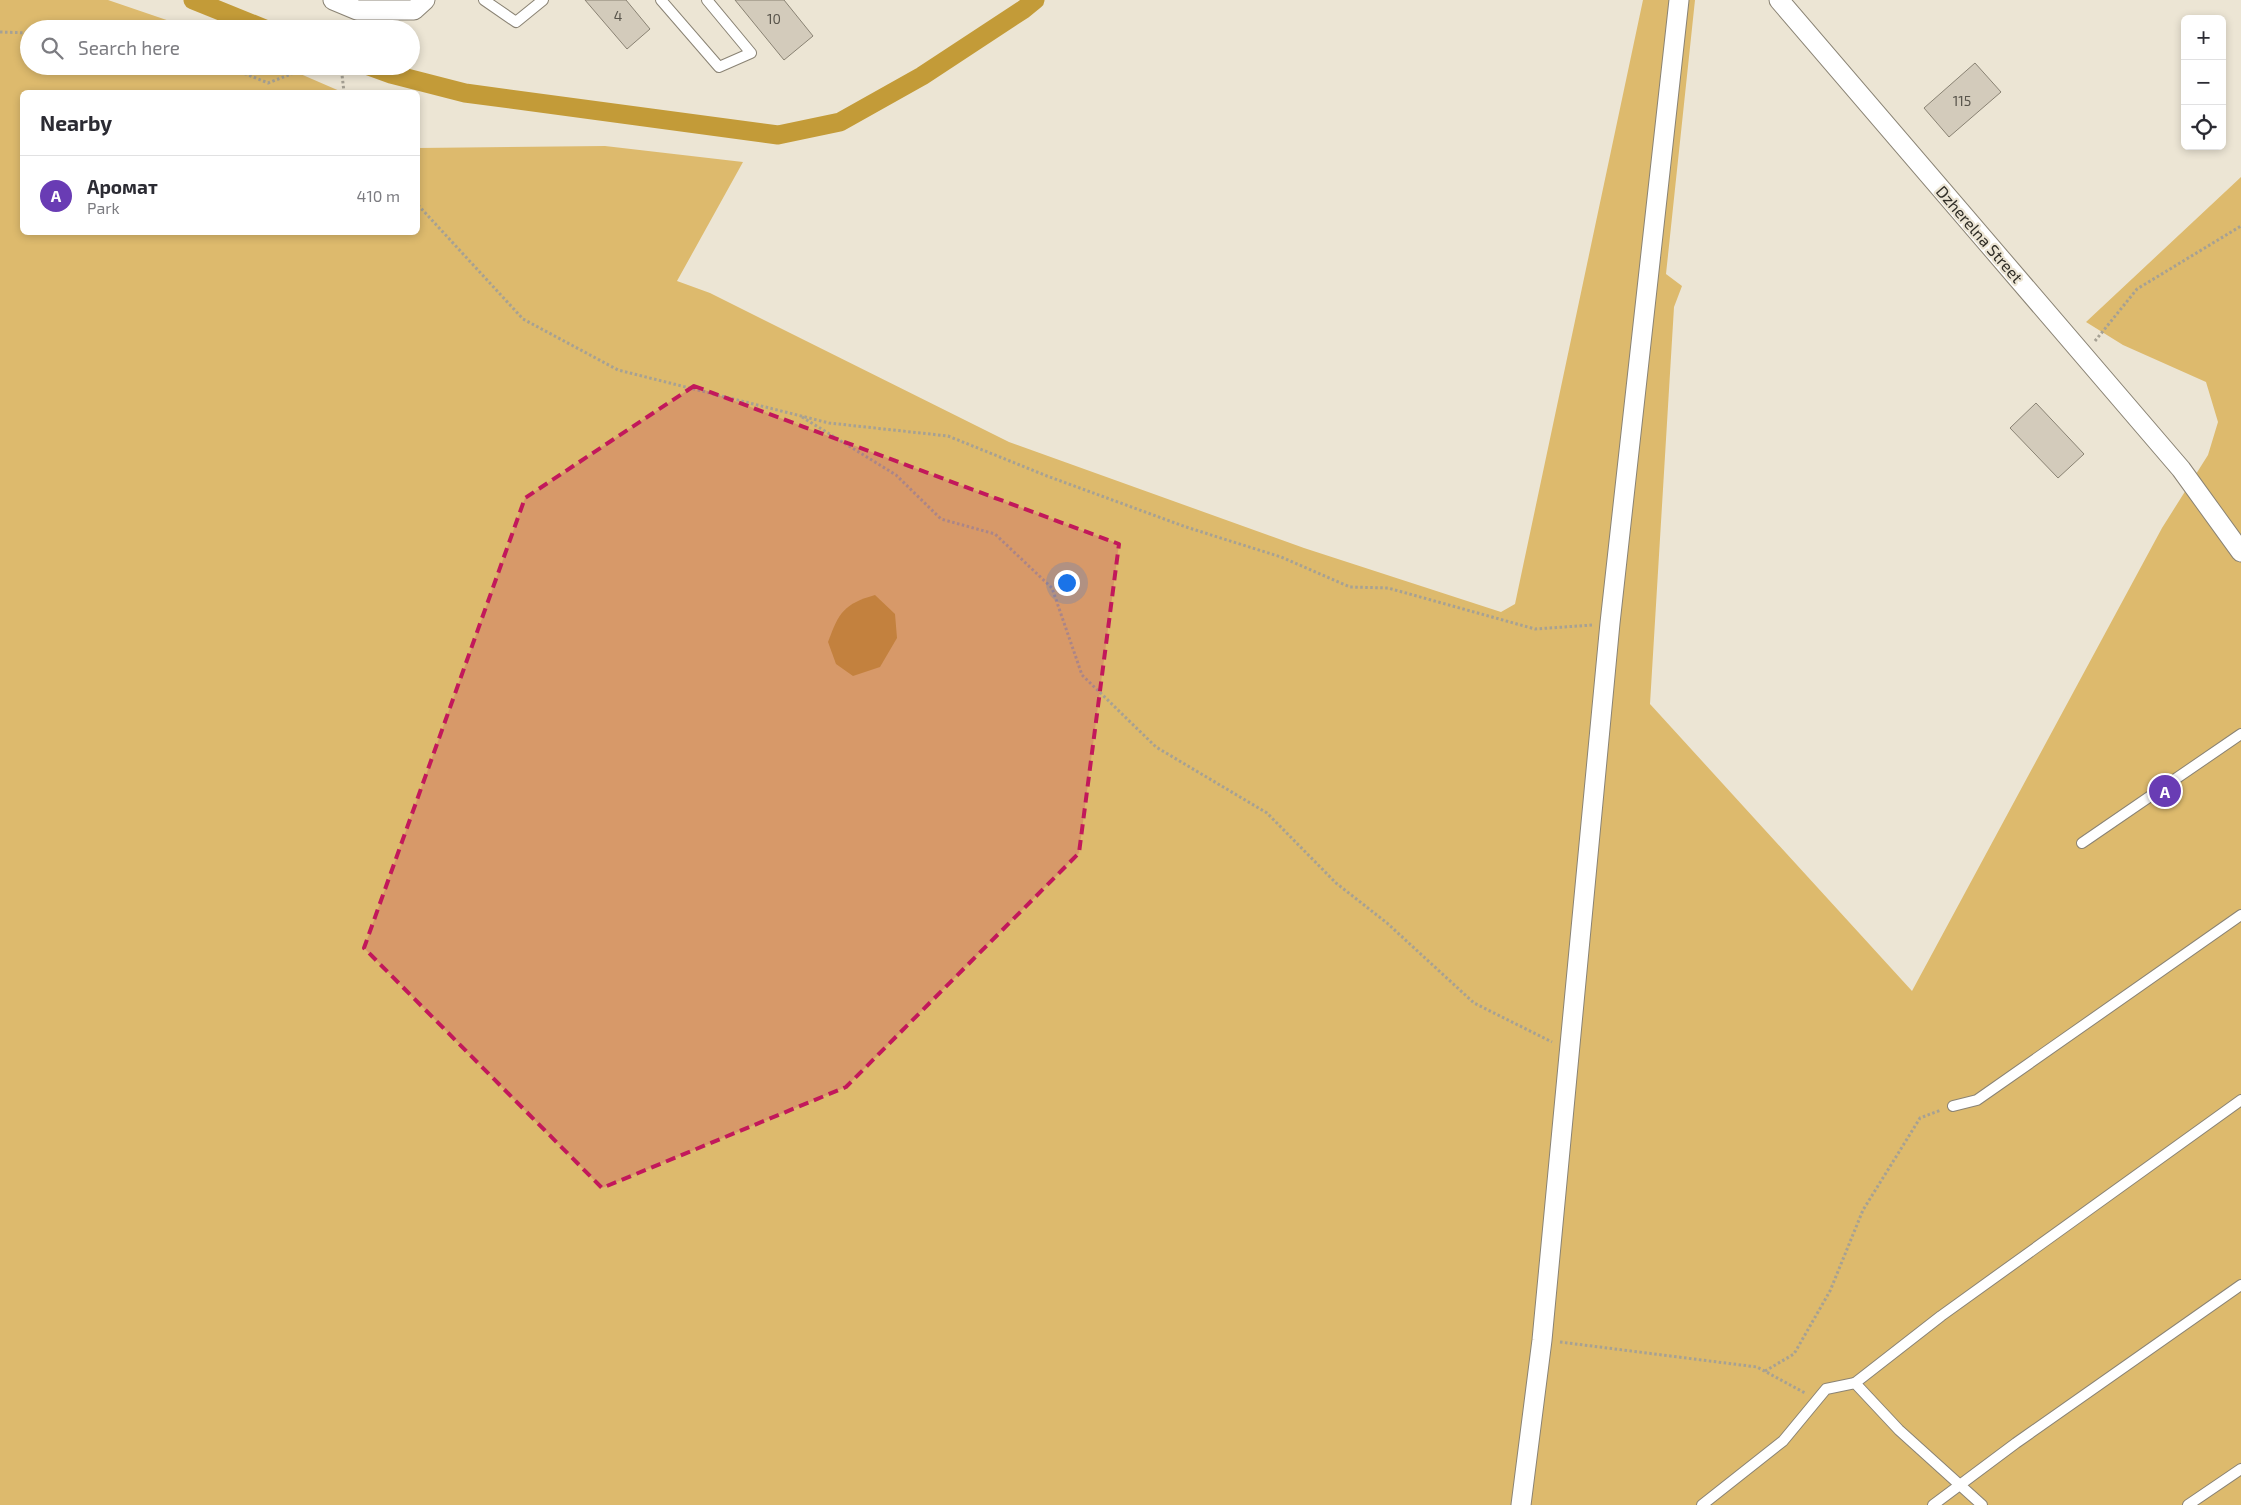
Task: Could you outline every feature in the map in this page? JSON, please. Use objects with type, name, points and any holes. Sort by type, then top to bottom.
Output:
[{"type":"street","points":[[334,0],[357,10],[414,10],[425,0]]},
{"type":"street","points":[[1521,1505],[1542,1340],[1610,623],[1679,0]]},
{"type":"street","name":"Dzherelna Street","points":[[1779,0],[2181,469],[2241,552]]},
{"type":"lane","points":[[484,0],[516,22],[543,0]]},
{"type":"lane","points":[[661,0],[719,67],[751,53],[707,0]]},
{"type":"lane","points":[[2082,843],[2241,734]]},
{"type":"lane","points":[[1953,1106],[1977,1100],[2241,915]]},
{"type":"lane","points":[[1702,1505],[1783,1440],[1826,1389],[1855,1383],[1941,1316],[2241,1100]]},
{"type":"lane","points":[[1933,1505],[2241,1285]]},
{"type":"lane","points":[[1855,1383],[1899,1430],[1982,1505]]},
{"type":"lane","points":[[2188,1505],[2241,1469]]},
{"type":"path","points":[[0,32],[20,32]]},
{"type":"path","points":[[248,75],[268,83],[289,75]]},
{"type":"path","points":[[342,75],[344,90]]},
{"type":"path","points":[[420,207],[523,319],[618,370],[829,423],[948,436],[1047,476],[1186,527],[1281,557],[1350,587],[1388,588],[1535,629],[1610,623]]},
{"type":"path","points":[[2083,355],[2137,289],[2241,226]]},
{"type":"path","points":[[800,416],[896,475],[941,519],[994,534],[1052,588],[1082,675],[1156,747],[1267,813],[1336,884],[1387,923],[1474,1003],[1569,1050]]},
{"type":"path","points":[[1765,1371],[1794,1354],[1830,1291],[1863,1210],[1920,1118],[1953,1106]]},
{"type":"path","points":[[1542,1340],[1757,1367],[1817,1400]]},
{"type":"highlighted area","points":[[694,386],[1119,544],[1079,853],[846,1087],[602,1188],[364,948],[525,498]]},
{"type":"shaded area","points":[[0,0],[108,0],[167,20],[20,20],[20,75],[303,75],[337,90],[20,90],[20,235],[420,235],[420,148],[605,146],[743,162],[677,281],[710,293],[1009,442],[1304,548],[1501,612],[1515,604],[1643,0],[1695,0],[1666,274],[1682,286],[1674,307],[1650,704],[1912,991],[2162,528],[2208,455],[2218,422],[2206,382],[2123,345],[2086,322],[2241,177],[2241,1505],[0,1505]]},
{"type":"shaded area","points":[[875,595],[895,614],[897,638],[880,667],[853,676],[836,664],[828,642],[840,616],[849,606]]},
{"type":"building","points":[[585,0],[626,0],[650,29],[627,49]]},
{"type":"building","points":[[735,0],[784,0],[813,36],[784,60]]},
{"type":"building","points":[[1975,63],[2001,92],[1949,137],[1924,108]]},
{"type":"building","points":[[2036,403],[2084,454],[2058,478],[2010,428]]},
{"type":"waterway","points":[[193,0],[243,20]]},
{"type":"waterway","points":[[395,75],[465,93],[778,135],[840,122],[922,76],[1035,0]]},
{"type":"place","name":"Аромат","points":[[2165,791]]}]
